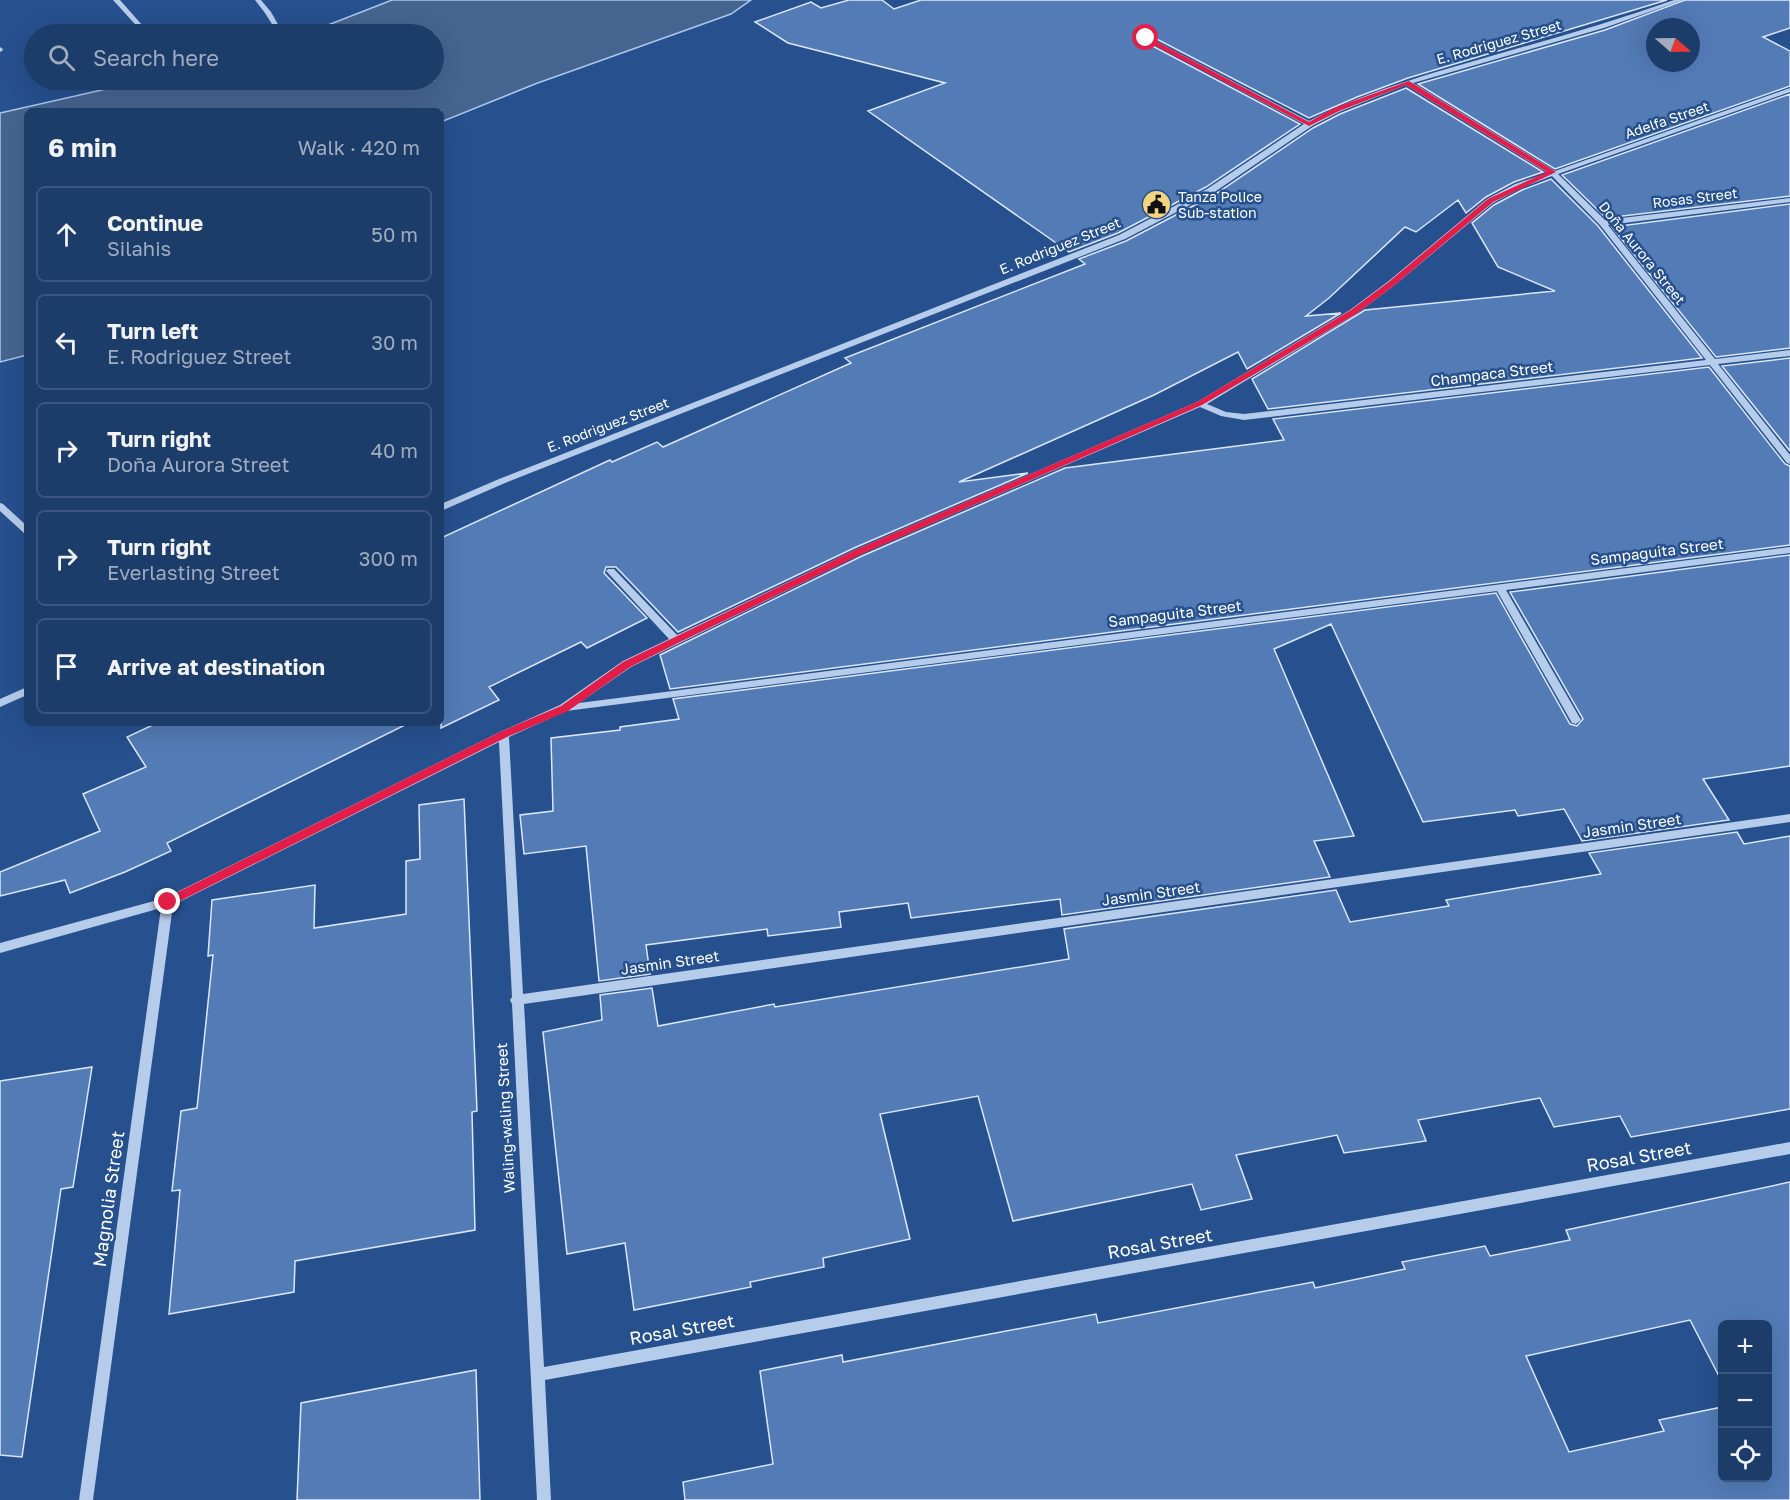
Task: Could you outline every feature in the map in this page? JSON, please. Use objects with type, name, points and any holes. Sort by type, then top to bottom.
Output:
[{"type":"street","points":[[116,0],[138,24]]},
{"type":"street","points":[[258,0],[275,24]]},
{"type":"street","name":"E. Rodriguez Street","points":[[444,507],[502,481],[1122,237],[1210,191],[1309,124],[1336,110],[1407,82],[1602,27],[1680,0]]},
{"type":"street","points":[[1146,38],[1309,124]]},
{"type":"street","name":"Doña Aurora Street","points":[[1407,82],[1552,172],[1603,223],[1790,461]]},
{"type":"street","name":"Adelfa Street","points":[[564,708],[627,664],[858,552],[1200,404],[1363,305],[1490,201],[1552,172],[1790,90]]},
{"type":"street","name":"Rosas Street","points":[[1603,223],[1790,200]]},
{"type":"street","name":"Champaca Street","points":[[1200,404],[1224,414],[1244,417],[1790,353]]},
{"type":"street","points":[[0,506],[24,528]]},
{"type":"street","name":"Sampaguita Street","points":[[564,708],[1790,550]]},
{"type":"street","points":[[611,570],[676,640]]},
{"type":"street","points":[[1500,588],[1576,720]]},
{"type":"street","points":[[0,703],[24,692]]},
{"type":"street","points":[[0,948],[168,902],[504,735],[564,708]]},
{"type":"street","name":"Waling-waling Street","points":[[504,735],[516,1000],[544,1500]]},
{"type":"street","name":"Jasmin Street","points":[[516,1000],[1790,818]]},
{"type":"street","name":"Magnolia Street","points":[[86,1500],[168,902]]},
{"type":"street","name":"Rosal Street","points":[[537,1375],[1790,1148]]},
{"type":"water","points":[[392,0],[751,0],[731,14],[535,84],[444,121],[444,108],[24,108],[24,356],[0,362],[0,113],[102,90],[444,90],[444,24],[331,24]]},
{"type":"building","points":[[849,0],[882,0],[894,9],[921,0],[1667,0],[1408,78],[1309,118],[1149,35],[1142,35],[1143,41],[1300,124],[1206,187],[1118,233],[1069,252],[868,111],[945,83],[788,43],[755,22],[811,2],[821,8]]},
{"type":"building","points":[[1685,0],[1790,0],[1790,28],[1763,37],[1790,51],[1790,86],[1555,169],[1418,84],[1605,30]]},
{"type":"building","points":[[1406,88],[1543,172],[1514,182],[1486,197],[1466,213],[1458,200],[1416,232],[1405,227],[1329,298],[1306,316],[1341,313],[1247,369],[1238,352],[1154,395],[959,482],[1028,473],[854,548],[678,632],[616,567],[606,567],[604,573],[647,618],[587,648],[581,642],[489,687],[499,700],[441,728],[444,726],[444,537],[610,460],[612,462],[657,442],[663,447],[851,363],[845,358],[1085,264],[1079,259],[1126,241],[1214,195],[1313,128],[1340,114]]},
{"type":"building","points":[[1790,94],[1790,196],[1606,218],[1562,175]]},
{"type":"building","points":[[1551,179],[1598,226],[1702,358],[1268,409],[1252,379],[1365,310],[1555,291],[1498,267],[1472,223],[1494,205],[1522,190]]},
{"type":"building","points":[[1790,204],[1790,348],[1716,357],[1612,227]]},
{"type":"building","points":[[1790,358],[1790,451],[1722,366]]},
{"type":"building","points":[[1709,367],[1785,464],[1790,466],[1790,545],[670,689],[660,655],[862,556],[1065,468],[1284,440],[1273,419]]},
{"type":"building","points":[[1790,555],[1790,766],[1703,779],[1729,820],[1582,841],[1564,809],[1518,816],[1515,810],[1423,822],[1331,624],[1274,649],[1354,836],[1314,841],[1330,877],[1062,915],[1060,899],[911,918],[908,903],[839,912],[841,927],[768,936],[767,929],[646,945],[650,974],[599,981],[586,846],[524,854],[520,815],[553,811],[551,738],[620,730],[620,727],[679,719],[673,699],[1496,593],[1570,724],[1577,726],[1583,719],[1510,592]]},
{"type":"building","points":[[151,726],[403,726],[167,843],[171,851],[125,872],[70,893],[65,880],[0,896],[0,872],[100,831],[83,794],[146,767],[127,737]]},
{"type":"building","points":[[464,799],[477,1111],[472,1112],[475,1230],[295,1261],[294,1292],[169,1314],[180,1190],[172,1191],[181,1111],[197,1108],[213,955],[208,956],[212,900],[315,885],[314,928],[406,914],[406,861],[420,859],[419,805]]},
{"type":"building","points":[[1737,832],[1744,844],[1790,836],[1790,1109],[1631,1137],[1620,1116],[1554,1127],[1540,1098],[1418,1120],[1426,1141],[1344,1153],[1337,1135],[1236,1155],[1252,1199],[1201,1210],[1192,1184],[1013,1221],[978,1096],[880,1114],[910,1239],[823,1258],[824,1267],[750,1282],[751,1287],[634,1310],[625,1243],[567,1254],[543,1032],[602,1020],[600,995],[652,988],[658,1026],[774,1004],[775,1007],[1069,959],[1064,929],[1336,890],[1350,922],[1449,906],[1446,900],[1601,874],[1589,853]]},
{"type":"building","points":[[92,1067],[73,1187],[61,1189],[22,1457],[0,1455],[0,1081]]},
{"type":"building","points":[[1790,1182],[1790,1500],[685,1500],[683,1482],[773,1464],[760,1371],[842,1355],[843,1362],[1096,1314],[1098,1323],[1313,1282],[1315,1288],[1405,1269],[1402,1262],[1485,1246],[1490,1256],[1570,1240],[1566,1230]],"holes":[[[1690,1320],[1718,1374],[1718,1320],[1772,1320],[1772,1482],[1718,1482],[1718,1408],[1659,1420],[1664,1431],[1569,1452],[1526,1356]]]},
{"type":"building","points":[[476,1370],[480,1500],[297,1500],[301,1403]]},
{"type":"place","name":"Tanza Police Sub-station","points":[[1157,205]]},
{"type":"route","points":[[168,902],[504,735],[564,708],[627,664],[858,552],[1200,404],[1373,298],[1490,201],[1552,172],[1407,82],[1336,110],[1309,124],[1146,38]]}]
